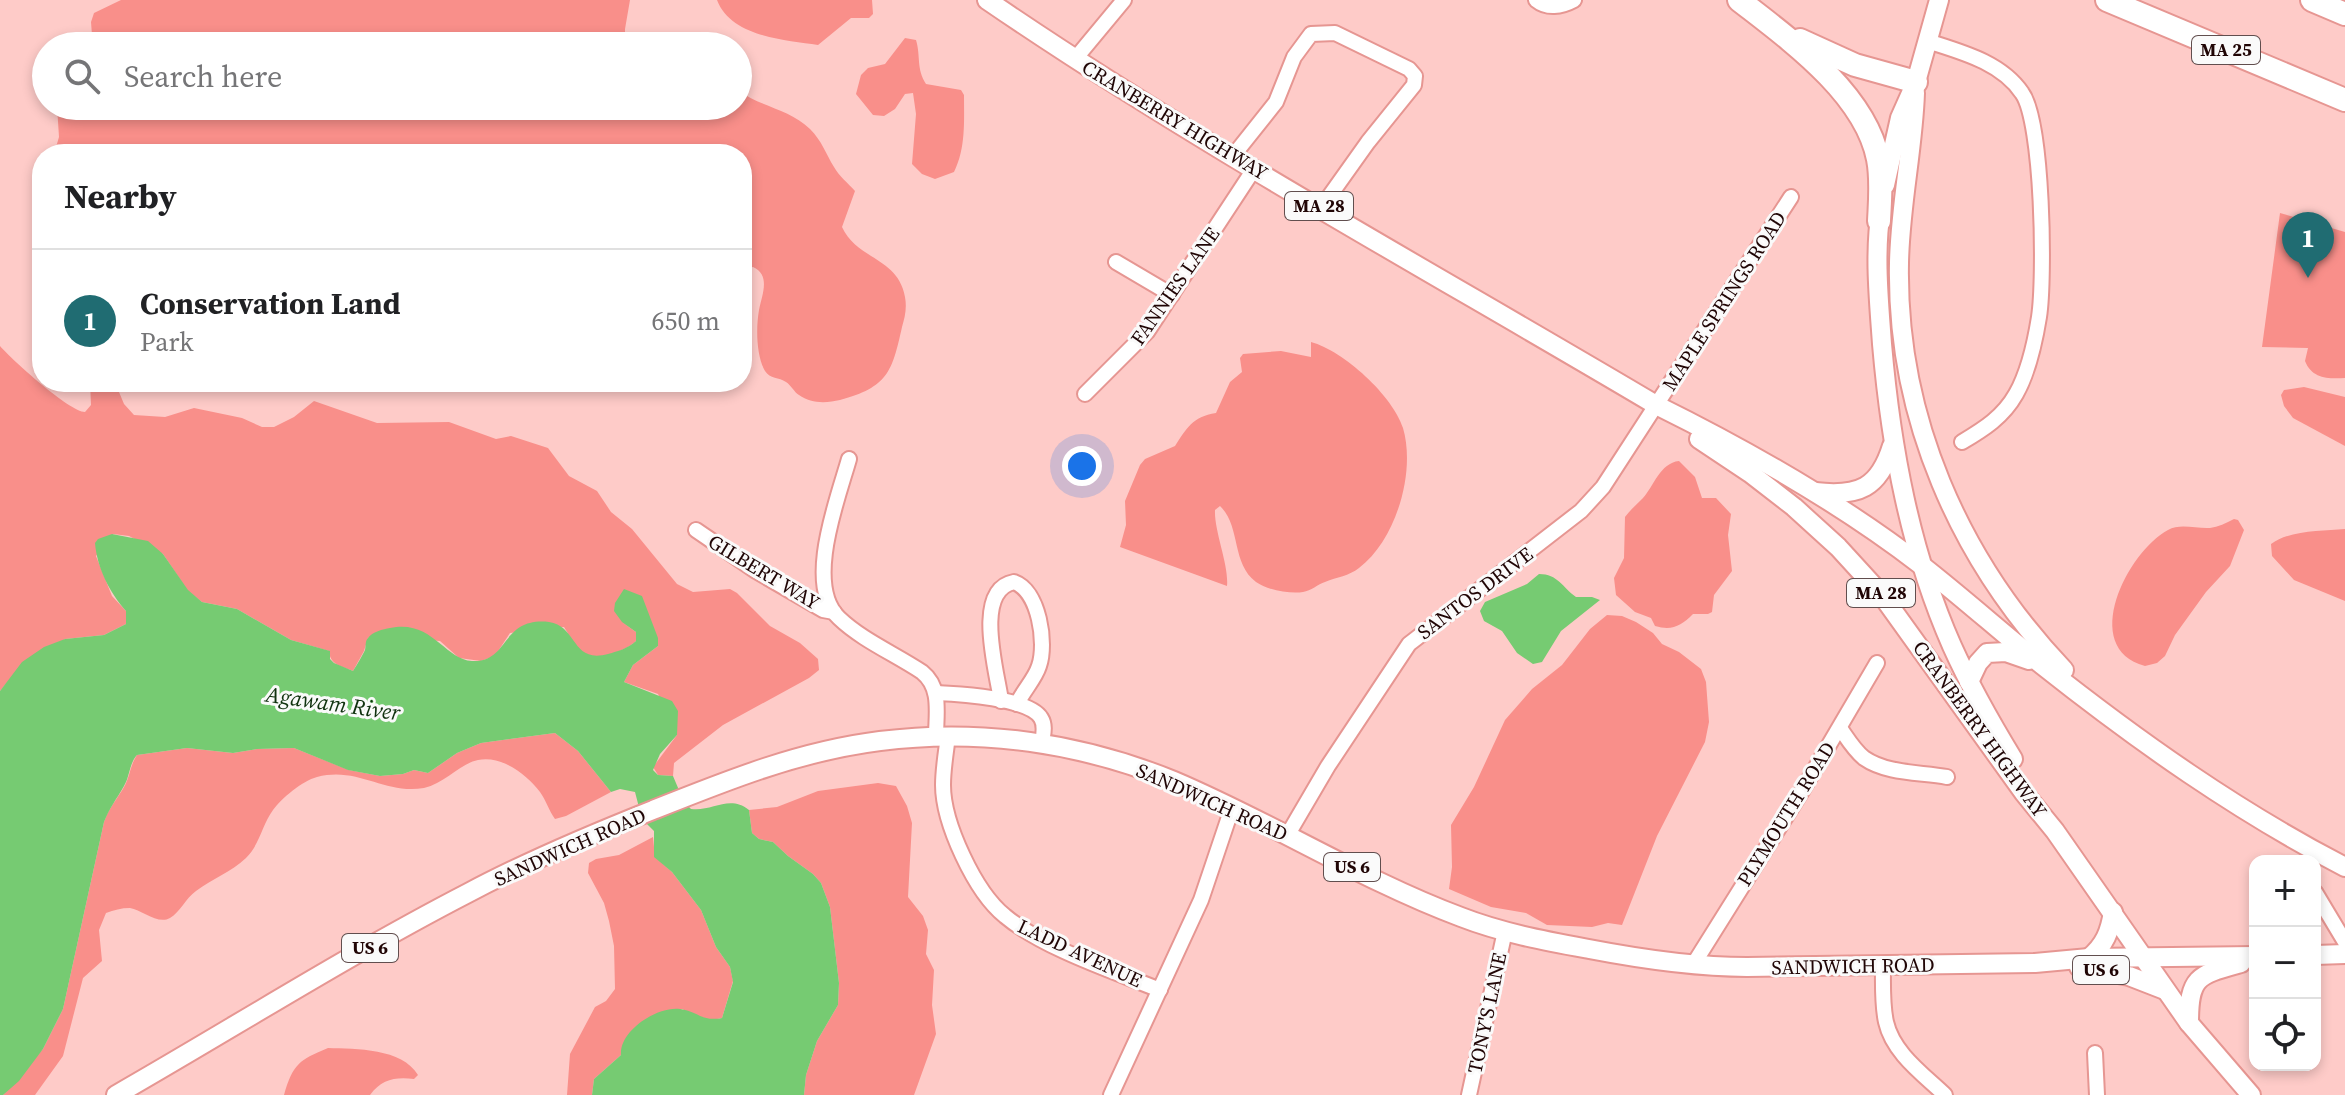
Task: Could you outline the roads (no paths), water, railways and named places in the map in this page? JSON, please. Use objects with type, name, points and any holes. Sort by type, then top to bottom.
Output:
[{"type":"highway","points":[[1739,0],[1832,81],[1852,104],[1869,131],[1880,169],[1879,221]]},
{"type":"highway","name":"MA 25","points":[[2107,0],[2345,100]]},
{"type":"highway","points":[[2312,0],[2345,14]]},
{"type":"highway","points":[[1767,22],[1833,56],[1891,77],[1916,82]]},
{"type":"main road","name":"CRANBERRY HIGHWAY","points":[[987,0],[1075,59],[1254,169],[1656,405],[1708,431],[1811,492],[1922,566],[2043,665],[2175,765],[2345,867]]},
{"type":"main road","points":[[1922,566],[1893,443],[1879,301],[1879,221],[1900,118],[1916,82],[1939,0]]},
{"type":"main road","points":[[1916,82],[1901,220],[1899,301],[1904,356],[1924,439],[1946,497],[1984,569],[2026,627],[2103,711]]},
{"type":"main road","name":"CRANBERRY HIGHWAY","points":[[1656,405],[1773,490],[1859,569],[1897,614],[2024,793],[2055,831],[2189,1023],[2251,1095]]},
{"type":"main road","points":[[1811,492],[1849,494],[1869,485],[1882,471],[1893,443]]},
{"type":"main road","name":"CRANBERRY HIGHWAY","points":[[1922,566],[1940,617],[1969,682],[2055,831]]},
{"type":"main road","points":[[1969,682],[1981,658],[1993,651],[2006,652],[2043,665]]},
{"type":"main road","name":"SANDWICH ROAD","points":[[116,1095],[456,899],[558,850],[686,797],[798,756],[878,741],[942,736],[1042,743],[1137,767],[1232,808],[1438,908],[1505,931],[1609,953],[1693,965],[1747,967],[2249,957]]},
{"type":"main road","points":[[2089,958],[2104,942],[2113,912]]},
{"type":"main road","points":[[2321,955],[2345,954]]},
{"type":"main road","points":[[2189,1023],[2189,994],[2196,981],[2213,970],[2249,959]]},
{"type":"main road","name":"SANDWICH ROAD","points":[[2035,963],[2117,973],[2165,990]]},
{"type":"street","points":[[1075,59],[1124,0]]},
{"type":"street","points":[[1536,0],[1548,6],[1574,0]]},
{"type":"street","points":[[1233,156],[1276,102],[1300,46],[1311,34],[1335,33],[1409,69],[1415,76],[1414,85],[1321,208]]},
{"type":"street","points":[[1927,41],[1977,59],[2009,77],[2028,101],[2036,133],[2042,263],[2037,330],[2022,382],[2010,403],[1995,420],[1962,442]]},
{"type":"street","name":"FANNIES LANE","points":[[1085,394],[1135,345],[1172,295],[1254,169]]},
{"type":"street","name":"MAPLE SPRINGS ROAD","points":[[1656,405],[1791,197]]},
{"type":"street","points":[[1116,262],[1172,295]]},
{"type":"street","name":"SANTOS DRIVE","points":[[1287,836],[1328,766],[1409,644],[1581,511],[1603,487],[1656,405]]},
{"type":"street","points":[[834,612],[825,589],[825,557],[849,459]]},
{"type":"street","name":"GILBERT WAY","points":[[696,530],[756,571],[823,610],[834,612],[852,628],[928,676],[936,693]]},
{"type":"street","points":[[1001,701],[990,646],[990,630],[997,596],[1004,586],[1014,582],[1025,589],[1035,606],[1041,639],[1040,666],[1017,704]]},
{"type":"street","name":"PLYMOUTH ROAD","points":[[1693,965],[1877,663]]},
{"type":"street","points":[[936,693],[1017,704],[1039,715],[1044,728],[1042,743]]},
{"type":"street","name":"LADD AVENUE","points":[[936,693],[942,736],[943,788],[950,817],[962,854],[992,904],[1003,916],[1032,933],[1160,990]]},
{"type":"street","points":[[1840,728],[1855,749],[1873,763],[1947,777]]},
{"type":"street","points":[[1111,1095],[1201,900],[1232,808]]},
{"type":"street","points":[[2321,902],[2345,942]]},
{"type":"street","name":"TONY'S LANE","points":[[1469,1095],[1505,931]]},
{"type":"street","points":[[1883,965],[1885,1016],[1890,1035],[1905,1056],[1945,1095]]},
{"type":"street","points":[[2095,1053],[2097,1095]]},
{"type":"water","name":"Agawam River","points":[[112,534],[148,541],[163,554],[188,590],[202,602],[237,609],[291,640],[330,651],[330,659],[334,663],[353,671],[370,636],[384,629],[404,627],[427,634],[453,654],[472,661],[493,655],[513,633],[533,622],[558,625],[587,654],[608,654],[636,641],[636,632],[622,622],[614,611],[615,603],[624,589],[642,596],[658,638],[658,646],[633,665],[624,682],[672,701],[678,711],[677,735],[660,754],[653,770],[658,775],[673,776],[684,802],[691,809],[727,803],[742,805],[749,810],[752,833],[759,839],[773,842],[813,874],[821,883],[830,907],[839,983],[838,1005],[817,1041],[806,1075],[804,1095],[592,1095],[594,1079],[621,1055],[626,1037],[641,1022],[671,1009],[686,1010],[709,1019],[722,1018],[733,982],[730,967],[716,947],[701,910],[672,872],[654,857],[654,831],[642,819],[635,792],[620,789],[611,792],[578,751],[555,733],[481,743],[457,753],[428,773],[414,770],[380,776],[348,770],[294,748],[233,753],[187,748],[137,755],[104,822],[63,1009],[43,1049],[19,1081],[0,1095],[0,691],[22,662],[44,647],[65,639],[104,635],[126,624],[126,611],[105,580],[96,552],[98,539]]},
{"type":"water","points":[[1539,574],[1555,579],[1576,597],[1600,600],[1561,631],[1542,662],[1533,664],[1517,653],[1502,631],[1484,621],[1480,611],[1485,602],[1527,584]]},
{"type":"place","name":"Conservation Land","points":[[2308,278]]}]
